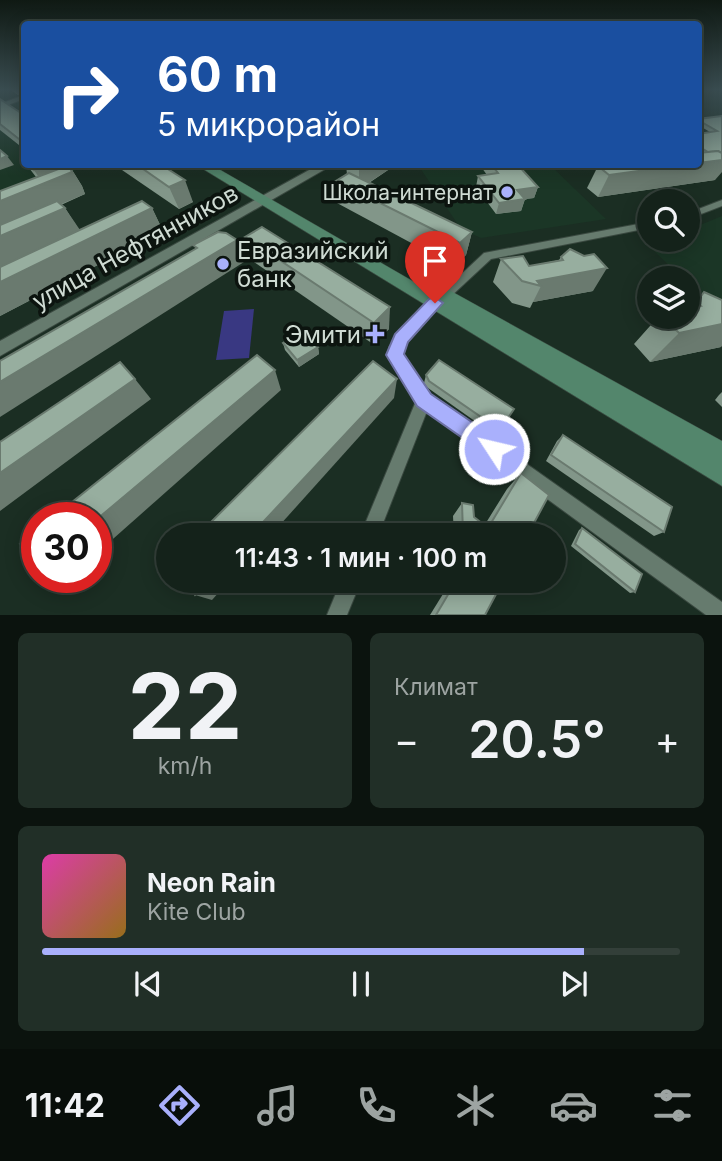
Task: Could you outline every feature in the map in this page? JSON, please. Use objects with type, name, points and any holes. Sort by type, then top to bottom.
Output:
[{"type":"main road","points":[[209,168],[722,454]]},
{"type":"main road","points":[[222,168],[267,199]]},
{"type":"main road","points":[[440,299],[722,474]]},
{"type":"street","name":"улица Нефтянников","points":[[0,349],[322,168]]},
{"type":"street","points":[[700,211],[722,203]]},
{"type":"street","points":[[637,227],[488,256],[440,299],[396,347],[395,355],[424,400],[722,614]]},
{"type":"street","points":[[374,523],[424,400]]},
{"type":"street","points":[[337,615],[346,593]]},
{"type":"shaded area","points":[[0,119],[21,119],[21,168],[82,168],[0,196]]},
{"type":"shaded area","name":"Школа-интернат","points":[[420,168],[553,168],[606,219],[481,238],[461,229]]},
{"type":"shaded area","points":[[722,216],[722,308],[714,309],[700,296],[700,266],[670,266],[655,252],[700,252],[700,225]]},
{"type":"shaded area","points":[[254,309],[249,358],[216,360],[224,311]]},
{"type":"building","points":[[0,119],[21,119],[21,141],[0,124]]},
{"type":"building","points":[[702,119],[722,119],[722,153],[708,152],[702,148],[702,133],[717,131],[702,122]]},
{"type":"building","points":[[0,150],[7,156],[0,159]]},
{"type":"building","points":[[718,151],[722,153],[722,160],[702,162],[702,153]]},
{"type":"building","points":[[61,168],[70,168],[72,172],[0,201],[0,191]]},
{"type":"building","points":[[142,168],[166,168],[185,180],[169,187]]},
{"type":"building","points":[[494,168],[521,168],[538,187],[517,190],[525,199],[499,203],[478,176],[498,173]]},
{"type":"building","points":[[600,168],[661,168],[609,175]]},
{"type":"building","points":[[349,173],[472,232],[460,243],[336,181]]},
{"type":"building","points":[[57,201],[65,208],[0,236],[0,225]]},
{"type":"building","points":[[142,201],[152,208],[0,282],[0,267]]},
{"type":"building","points":[[262,227],[390,307],[374,323],[245,237]]},
{"type":"building","points":[[218,232],[226,233],[237,240],[0,382],[0,361],[197,248],[193,245]]},
{"type":"building","points":[[570,249],[584,256],[594,254],[607,268],[537,281],[541,286],[522,281],[501,259],[523,256],[529,266],[563,260],[561,257]]},
{"type":"building","points":[[704,292],[722,300],[722,324],[700,329],[700,298]]},
{"type":"building","points":[[675,329],[698,329],[679,333]]},
{"type":"building","points":[[303,331],[318,347],[297,360],[283,343]]},
{"type":"building","points":[[257,355],[275,370],[112,507],[112,502],[72,502]]},
{"type":"building","points":[[439,360],[514,409],[500,430],[429,381],[426,375]]},
{"type":"building","points":[[373,361],[397,379],[262,523],[210,523]]},
{"type":"building","points":[[120,362],[135,379],[0,473],[0,442]]},
{"type":"building","points":[[563,435],[672,507],[664,532],[551,455]]},
{"type":"building","points":[[521,473],[549,495],[534,523],[491,523]]},
{"type":"building","points":[[462,503],[473,505],[474,517],[482,523],[463,523]]},
{"type":"building","points":[[582,528],[642,574],[635,592],[575,544]]},
{"type":"building","points":[[449,593],[497,593],[485,615],[436,615]]},
{"type":"place","name":"Школа-интернат","points":[[507,192]]},
{"type":"place","name":"Евразийский банк","points":[[223,264]]},
{"type":"place","name":"Эмити","points":[[375,334]]},
{"type":"route","points":[[435,303],[401,338],[395,355],[424,400],[494,449]]}]
